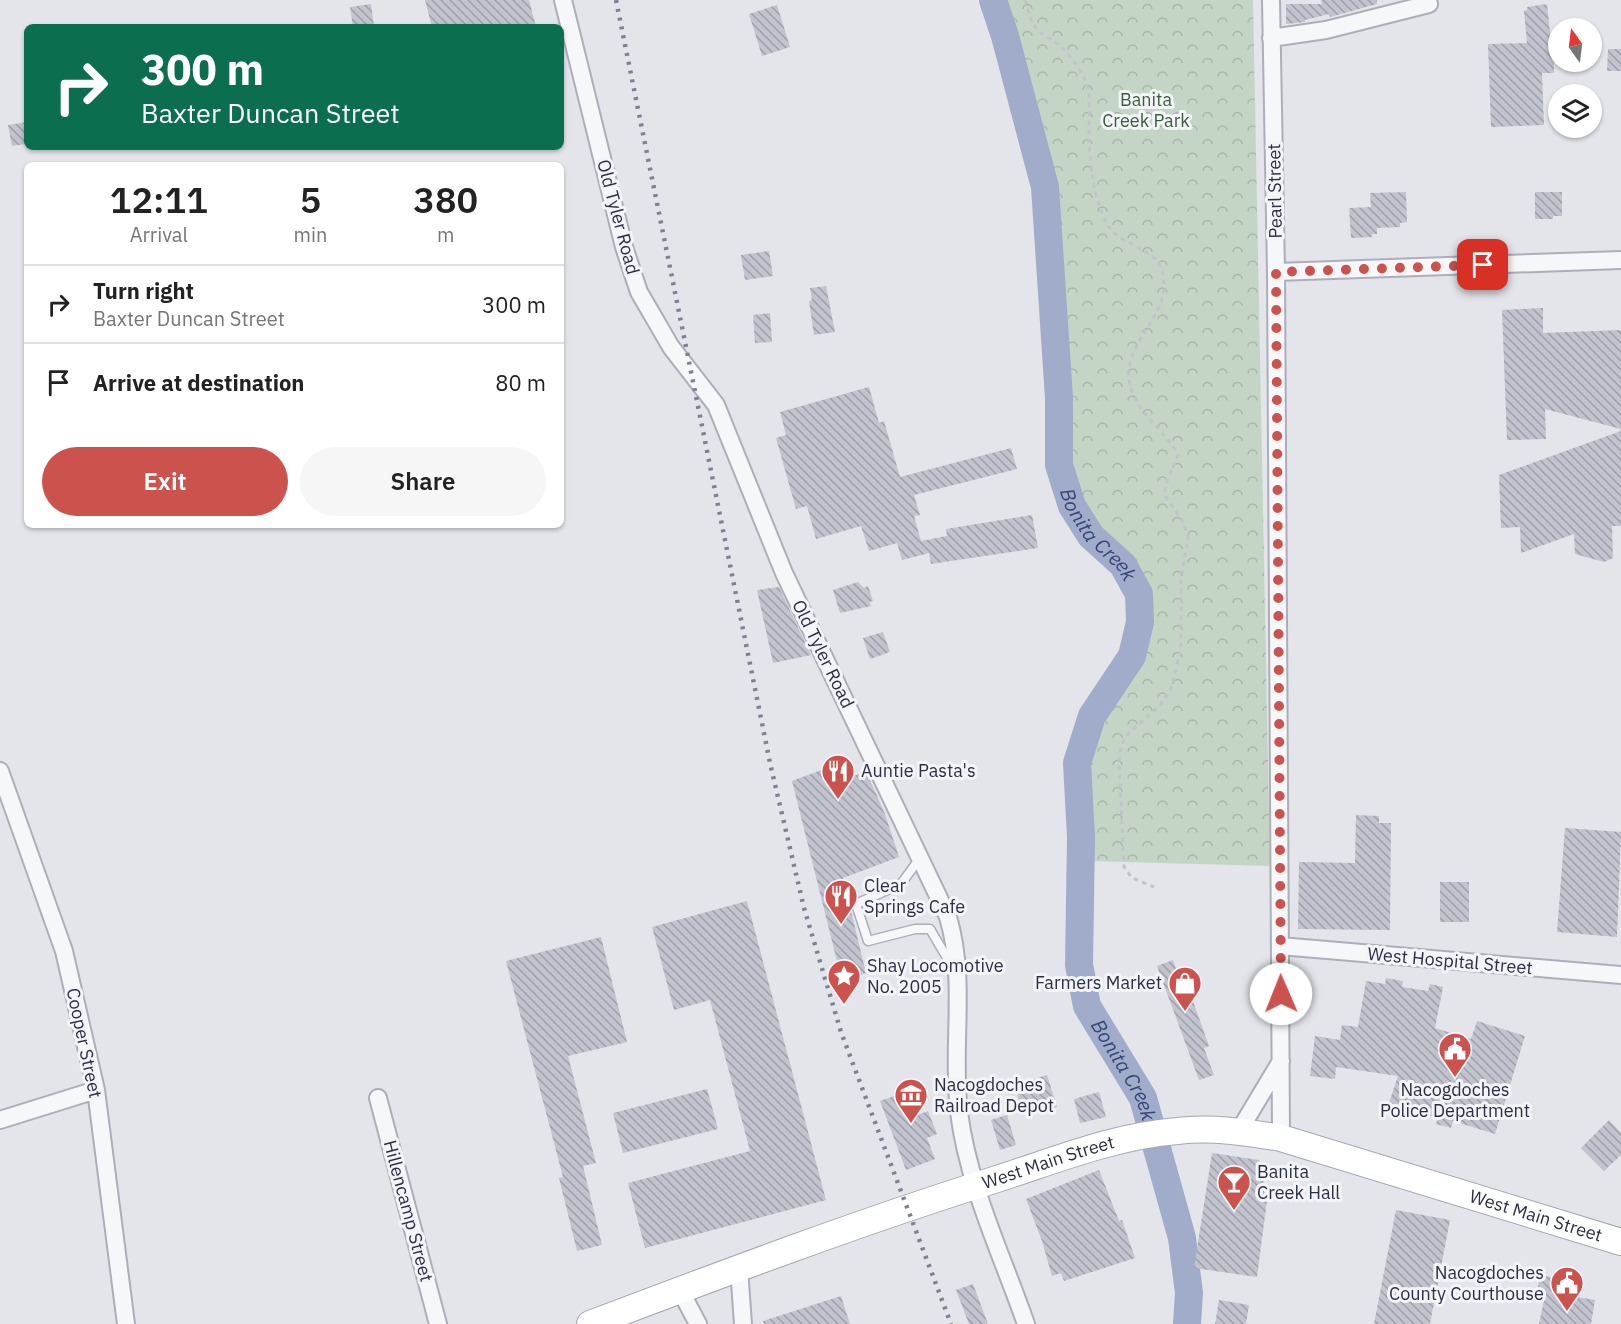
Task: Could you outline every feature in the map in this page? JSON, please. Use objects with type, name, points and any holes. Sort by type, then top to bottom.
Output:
[{"type":"main road","name":"West Main Street","points":[[590,1324],[976,1185],[1124,1140],[1162,1132],[1239,1131],[1281,1138],[1621,1242]]},
{"type":"street","name":"Old Tyler Road","points":[[563,0],[624,247],[639,292],[671,347],[719,412],[784,573],[948,917],[957,952],[957,1095],[962,1130],[976,1185],[1026,1324]]},
{"type":"street","name":"Pearl Street","points":[[1271,0],[1276,272],[1281,1138]]},
{"type":"street","points":[[1271,38],[1326,30],[1429,4]]},
{"type":"street","points":[[1276,272],[1621,260]]},
{"type":"street","name":"Cooper Street","points":[[0,771],[64,951],[96,1090],[126,1324]]},
{"type":"street","name":"West Hospital Street","points":[[1280,946],[1621,975]]},
{"type":"street","points":[[1239,1131],[1281,1061]]},
{"type":"street","points":[[0,1120],[96,1090]]},
{"type":"street","name":"Hillencamp Street","points":[[378,1098],[438,1324]]},
{"type":"street","points":[[739,1269],[743,1324]]},
{"type":"street","points":[[680,1290],[698,1324]]},
{"type":"lane","points":[[921,858],[901,884],[856,904],[868,941],[915,929],[930,929],[958,977]]},
{"type":"path","points":[[1025,0],[1037,30],[1072,59],[1088,89],[1089,154],[1101,211],[1109,227],[1159,264],[1164,283],[1164,301],[1158,314],[1135,345],[1129,379],[1136,399],[1147,419],[1173,445],[1178,454],[1165,486],[1165,496],[1183,522],[1188,537],[1181,579],[1181,647],[1171,689],[1160,705],[1126,736],[1119,760],[1124,867],[1132,878],[1154,887]]},
{"type":"green space","name":"Banita Creek Park","points":[[998,0],[1253,0],[1270,866],[1087,861],[1080,762],[1095,717],[1135,659],[1144,623],[1144,593],[1127,561],[1094,530],[1079,505],[1067,464],[1053,185]]},
{"type":"building","points":[[425,0],[529,0],[535,24],[431,24]]},
{"type":"building","points":[[1321,0],[1377,0],[1377,4],[1330,17],[1329,14],[1305,20],[1305,22],[1286,24],[1286,4],[1322,4]]},
{"type":"building","points":[[371,4],[374,24],[353,24],[350,7]]},
{"type":"building","points":[[1547,4],[1548,72],[1554,73],[1542,73],[1544,125],[1491,127],[1488,44],[1527,43],[1524,11],[1527,7]]},
{"type":"building","points":[[777,5],[790,47],[762,56],[749,14]]},
{"type":"building","points":[[1608,49],[1621,49],[1621,71],[1607,71]]},
{"type":"building","points":[[24,122],[24,144],[12,146],[8,125]]},
{"type":"building","points":[[1406,192],[1407,222],[1400,223],[1400,227],[1377,228],[1377,234],[1372,234],[1372,237],[1351,238],[1349,208],[1371,207],[1370,193]]},
{"type":"building","points":[[1535,192],[1562,192],[1562,216],[1553,216],[1553,219],[1535,219]]},
{"type":"building","points":[[769,251],[773,276],[745,280],[741,255]]},
{"type":"building","points":[[826,286],[835,332],[814,335],[809,301],[812,300],[810,288]]},
{"type":"building","points":[[1543,308],[1543,333],[1621,330],[1621,429],[1545,409],[1546,439],[1507,440],[1502,310]]},
{"type":"building","points":[[770,313],[772,342],[755,343],[753,315]]},
{"type":"building","points":[[869,387],[879,423],[884,421],[900,477],[1011,448],[1017,469],[914,495],[920,515],[914,516],[921,541],[947,536],[946,529],[1032,515],[1038,548],[931,564],[929,553],[902,560],[897,543],[869,551],[861,526],[816,539],[807,506],[796,509],[776,438],[786,435],[780,412]]},
{"type":"building","points":[[1621,431],[1621,526],[1612,526],[1613,558],[1604,562],[1575,554],[1574,534],[1521,553],[1520,527],[1501,528],[1499,475]]},
{"type":"building","points":[[858,582],[864,588],[868,586],[873,601],[869,602],[871,606],[840,613],[833,590]]},
{"type":"building","points":[[779,587],[811,655],[773,663],[757,590]]},
{"type":"building","points":[[883,632],[890,652],[870,659],[863,638]]},
{"type":"building","points":[[824,769],[831,785],[866,771],[885,814],[899,857],[843,878],[866,973],[842,981],[792,781]]},
{"type":"building","points":[[1356,815],[1379,816],[1379,823],[1391,823],[1390,930],[1298,929],[1299,862],[1355,863]]},
{"type":"building","points":[[1565,828],[1621,832],[1617,937],[1557,932]]},
{"type":"building","points":[[1440,882],[1469,882],[1469,922],[1440,922]]},
{"type":"building","points":[[747,901],[826,1200],[645,1248],[628,1183],[750,1151],[710,1000],[674,1010],[652,927]]},
{"type":"building","points":[[601,937],[627,1042],[568,1056],[596,1163],[583,1166],[602,1245],[577,1251],[559,1178],[563,1177],[506,961]]},
{"type":"building","name":"Farmers Market","points":[[1173,960],[1179,977],[1184,976],[1209,1046],[1204,1048],[1214,1075],[1199,1080],[1157,966]]},
{"type":"building","name":"Nacogdoches Police Department","points":[[1386,978],[1403,981],[1402,987],[1428,991],[1430,984],[1443,987],[1435,1028],[1471,1039],[1477,1021],[1525,1036],[1495,1134],[1453,1121],[1451,1128],[1436,1124],[1438,1118],[1389,1103],[1398,1076],[1336,1067],[1335,1079],[1310,1076],[1315,1036],[1340,1040],[1342,1025],[1358,1027],[1366,981],[1385,984]]},
{"type":"building","points":[[1047,1075],[1057,1107],[1033,1114],[1020,1105],[1015,1085]]},
{"type":"building","points":[[707,1089],[718,1129],[623,1153],[613,1113]]},
{"type":"building","name":"Nacogdoches Railroad Depot","points":[[909,1091],[918,1115],[928,1111],[937,1134],[927,1138],[935,1159],[906,1170],[880,1101]]},
{"type":"building","points":[[1099,1092],[1106,1117],[1080,1123],[1074,1099]]},
{"type":"building","points":[[1007,1115],[1016,1145],[1000,1150],[991,1120]]},
{"type":"building","points":[[1609,1120],[1621,1133],[1621,1155],[1604,1171],[1581,1148]]},
{"type":"building","name":"Banita Creek Hall","points":[[1212,1153],[1259,1160],[1256,1174],[1265,1175],[1263,1184],[1269,1185],[1257,1277],[1194,1268]]},
{"type":"building","points":[[1099,1170],[1119,1221],[1122,1220],[1135,1258],[1064,1281],[1061,1273],[1052,1276],[1026,1199]]},
{"type":"building","points":[[1396,1210],[1450,1220],[1430,1324],[1374,1324]]},
{"type":"building","name":"Nacogdoches County Courthouse","points":[[1540,1275],[1574,1282],[1572,1296],[1595,1300],[1591,1324],[1539,1324],[1544,1300],[1536,1298]]},
{"type":"building","points":[[973,1284],[988,1324],[969,1324],[956,1290]]},
{"type":"building","points":[[841,1296],[850,1324],[764,1324],[763,1321]]},
{"type":"building","points":[[1219,1300],[1249,1305],[1246,1324],[1215,1324]]},
{"type":"waterway","name":"Bonita Creek","points":[[993,0],[1005,36],[1045,187],[1059,398],[1059,465],[1072,506],[1091,536],[1123,565],[1139,594],[1140,622],[1132,656],[1092,716],[1077,763],[1081,837],[1079,965],[1087,1006],[1143,1098],[1182,1238],[1189,1293],[1187,1324]]},
{"type":"railway","points":[[616,0],[770,763],[804,908],[841,1032],[951,1324]]},
{"type":"place","name":"Auntie Pasta's","points":[[838,800]]},
{"type":"place","name":"Clear Springs Cafe","points":[[841,925]]},
{"type":"place","name":"Shay Locomotive No. 2005","points":[[844,1005]]},
{"type":"place","name":"Farmers Market","points":[[1185,1012]]},
{"type":"place","name":"Nacogdoches Police Department","points":[[1455,1078]]},
{"type":"place","name":"Nacogdoches Railroad Depot","points":[[911,1124]]},
{"type":"place","name":"Banita Creek Hall","points":[[1234,1211]]},
{"type":"place","name":"Nacogdoches County Courthouse","points":[[1567,1312]]},
{"type":"route","points":[[1281,994],[1276,272],[1483,265]]}]
